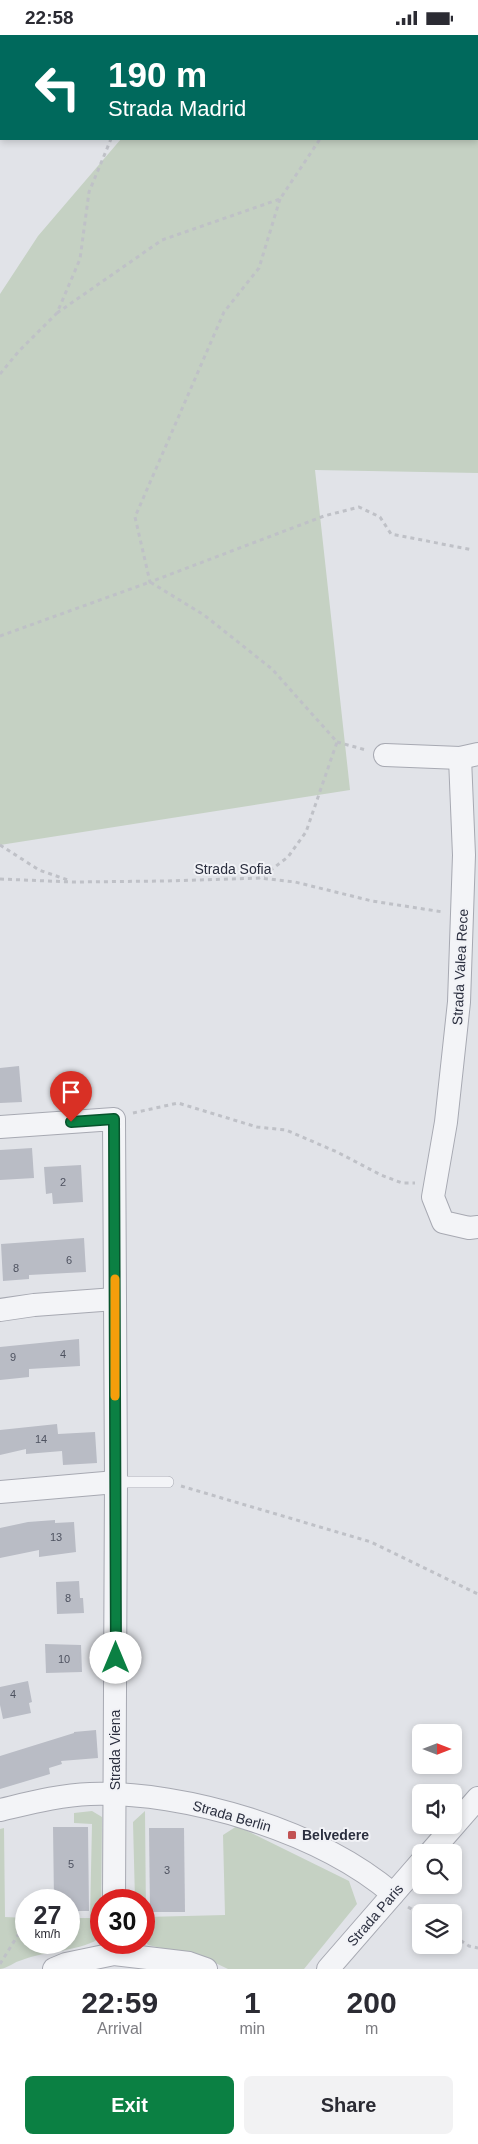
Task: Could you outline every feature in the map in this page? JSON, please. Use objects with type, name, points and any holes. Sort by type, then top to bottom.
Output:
[{"type":"street","name":"Strada Valea Rece","points":[[385,755],[469,756],[460,1003],[446,1122],[433,1197],[443,1222],[469,1228],[478,1227]]},
{"type":"street","points":[[0,1127],[114,1119]]},
{"type":"street","name":"Strada Viena","points":[[114,1119],[116,1482],[114,1889]]},
{"type":"street","points":[[0,1311],[34,1305],[115,1299]]},
{"type":"street","points":[[0,1492],[116,1482]]},
{"type":"street","name":"Strada Berlin","points":[[0,1810],[59,1797],[89,1794],[133,1795],[213,1808],[273,1827],[320,1847],[380,1883],[392,1893]]},
{"type":"street","points":[[438,1844],[478,1797]]},
{"type":"street","name":"Strada Paris","points":[[328,1969],[412,1872]]},
{"type":"street","points":[[54,1969],[96,1954]]},
{"type":"street","points":[[144,1954],[188,1963],[206,1969]]},
{"type":"lane","points":[[116,1482],[168,1483]]},
{"type":"path","points":[[57,313],[80,259],[89,192],[111,140]]},
{"type":"path","points":[[319,140],[280,199],[259,268],[224,312],[134,517],[150,582],[204,615],[272,669],[337,743],[385,755]]},
{"type":"path","points":[[0,374],[19,351],[57,313],[162,240],[280,199]]},
{"type":"path","points":[[0,636],[324,516],[359,507],[380,517],[391,534],[473,550]]},
{"type":"path","points":[[260,877],[288,857],[306,832],[337,743]]},
{"type":"path","points":[[0,845],[40,870],[73,881]]},
{"type":"path","name":"Strada Sofia","points":[[0,879],[167,881],[260,877],[295,881],[372,901],[463,916]]},
{"type":"path","points":[[114,1119],[144,1109],[178,1103],[257,1127],[286,1130],[402,1183],[436,1179]]},
{"type":"path","points":[[168,1483],[371,1542],[478,1593]]},
{"type":"path","points":[[0,1964],[15,1940]]},
{"type":"path","points":[[462,1941],[469,1946],[478,1948]]},
{"type":"green space","points":[[120,140],[478,140],[478,473],[315,470],[350,790],[0,845],[0,294],[38,236]]},
{"type":"green space","points":[[92,1811],[102,1817],[101,1889],[91,1889],[92,1824],[74,1823],[74,1813]]},
{"type":"green space","points":[[145,1811],[146,1889],[135,1889],[133,1822]]},
{"type":"green space","points":[[237,1826],[349,1881],[357,1904],[304,1969],[228,1969],[205,1958],[155,1947],[155,1917],[225,1915],[223,1835]]},
{"type":"green space","points":[[4,1828],[5,1917],[15,1917],[15,1954],[45,1954],[31,1957],[0,1969],[0,1829]]},
{"type":"green space","points":[[80,1918],[90,1918],[90,1943],[80,1946]]},
{"type":"building","points":[[19,1066],[22,1102],[0,1103],[0,1068]]},
{"type":"building","points":[[32,1148],[34,1178],[0,1180],[0,1150]]},
{"type":"building","points":[[81,1165],[83,1202],[53,1204],[52,1193],[46,1194],[44,1167]]},
{"type":"building","points":[[84,1238],[86,1272],[29,1275],[29,1279],[3,1281],[1,1244]]},
{"type":"building","points":[[79,1339],[80,1366],[29,1369],[29,1377],[0,1380],[0,1347]]},
{"type":"building","points":[[57,1424],[58,1434],[95,1432],[97,1463],[63,1465],[62,1451],[26,1454],[26,1449],[0,1455],[0,1430]]},
{"type":"building","points":[[55,1520],[55,1523],[74,1522],[76,1552],[39,1557],[39,1550],[0,1558],[0,1528],[28,1522]]},
{"type":"building","points":[[79,1581],[80,1598],[83,1598],[84,1613],[57,1614],[56,1582]]},
{"type":"building","points":[[45,1644],[81,1645],[82,1672],[46,1673]]},
{"type":"building","points":[[28,1681],[32,1702],[29,1703],[31,1713],[3,1719],[0,1705],[0,1687]]},
{"type":"building","points":[[96,1730],[98,1758],[61,1761],[62,1764],[49,1768],[50,1774],[0,1789],[0,1756],[74,1732]]},
{"type":"building","points":[[53,1827],[88,1827],[89,1911],[80,1911],[80,1889],[54,1889]]},
{"type":"building","points":[[149,1828],[184,1828],[185,1912],[155,1912],[155,1889],[150,1889]]},
{"type":"slow traffic","points":[[115,1279],[115,1396]]},
{"type":"place","name":"Belvedere","points":[[292,1835]]},
{"type":"route","points":[[71,1122],[114,1119],[116,1658]]}]
